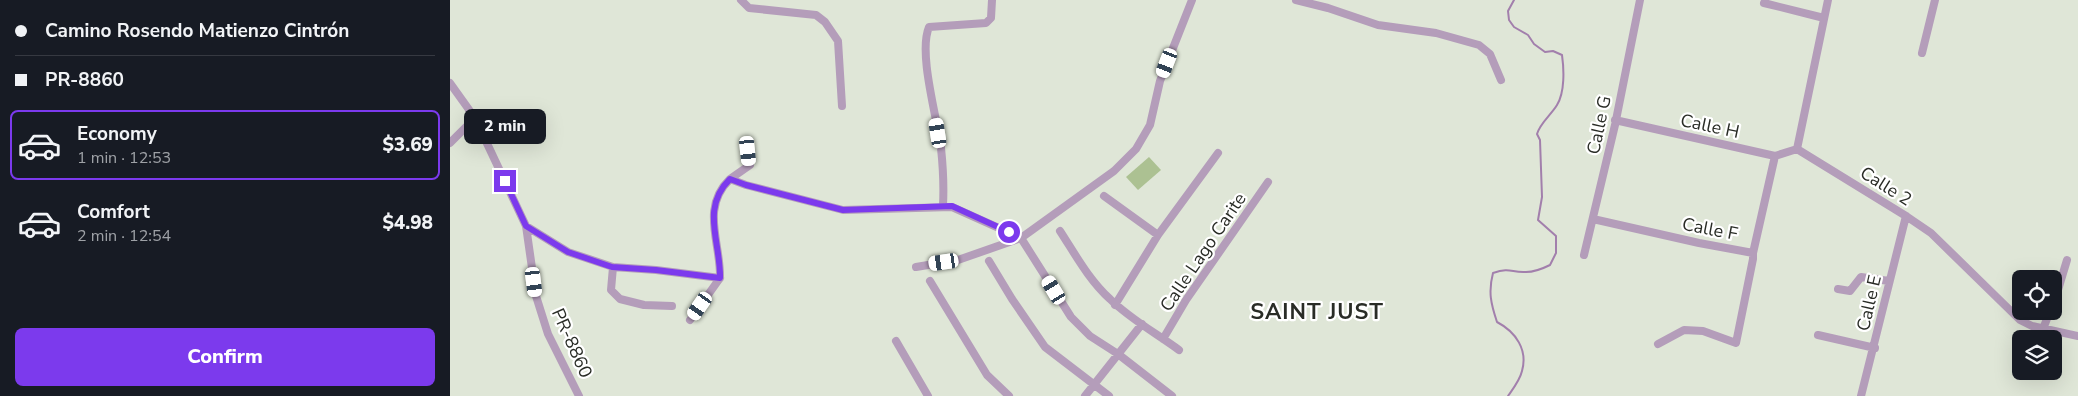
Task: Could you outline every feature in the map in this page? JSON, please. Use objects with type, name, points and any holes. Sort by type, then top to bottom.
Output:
[{"type":"street","points":[[741,0],[749,8],[816,15],[825,22],[838,41],[842,106]]},
{"type":"street","points":[[943,206],[941,148],[928,76],[926,35],[929,27],[986,23],[992,18],[992,0]]},
{"type":"street","points":[[916,266],[958,260],[1021,238],[1114,171],[1136,149],[1150,125],[1160,81],[1192,0]]},
{"type":"street","points":[[1296,0],[1328,8],[1378,25],[1436,33],[1479,45],[1490,54],[1501,80]]},
{"type":"street","name":"Calle G","points":[[1584,256],[1640,0]]},
{"type":"street","points":[[1775,156],[1797,149],[1828,0]]},
{"type":"street","points":[[1922,53],[1936,0]]},
{"type":"street","points":[[1764,3],[1824,18]]},
{"type":"street","name":"PR-8860","points":[[450,83],[475,118],[526,226],[536,296],[548,334],[579,396]]},
{"type":"street","points":[[450,143],[475,118]]},
{"type":"street","name":"Calle H","points":[[1615,120],[1775,156]]},
{"type":"street","name":"Calle 2","points":[[1797,149],[1931,233],[2020,320],[2043,329],[2078,336]]},
{"type":"street","points":[[690,320],[720,278],[720,260],[713,231],[716,199],[723,186],[730,179],[750,165],[748,151]]},
{"type":"street","points":[[1115,305],[1158,235],[1218,153]]},
{"type":"street","name":"Calle F","points":[[1593,219],[1753,253],[1775,156]]},
{"type":"street","points":[[730,179],[746,185],[843,210],[943,206],[959,209],[1021,238],[1070,318],[1090,336],[1118,354],[1172,396]]},
{"type":"street","name":"Calle Lago Carite","points":[[1164,339],[1186,300],[1268,182]]},
{"type":"street","points":[[1104,196],[1158,235]]},
{"type":"street","name":"Calle E","points":[[1861,396],[1906,216]]},
{"type":"street","points":[[526,226],[568,252],[612,267],[720,278]]},
{"type":"street","points":[[1060,230],[1092,279],[1115,305],[1179,350]]},
{"type":"street","points":[[1658,344],[1684,330],[1703,331],[1736,343],[1754,259],[1753,253]]},
{"type":"street","points":[[2062,277],[2067,260]]},
{"type":"street","points":[[989,261],[1045,347],[1109,396]]},
{"type":"street","points":[[612,267],[610,290],[620,299],[644,305],[672,306]]},
{"type":"street","points":[[1838,289],[1850,291],[1861,277],[1889,281]]},
{"type":"street","points":[[930,281],[987,374],[1009,396]]},
{"type":"street","points":[[2043,329],[2046,320]]},
{"type":"street","points":[[1085,396],[1142,324]]},
{"type":"street","points":[[1818,335],[1874,348]]},
{"type":"street","points":[[896,342],[928,396]]},
{"type":"green space","points":[[1149,157],[1161,170],[1138,190],[1126,177]]},
{"type":"waterway","points":[[1508,396],[1521,374],[1523,363],[1522,349],[1515,336],[1497,322],[1491,298],[1491,280],[1493,273],[1499,271],[1529,272],[1544,268],[1550,265],[1556,253],[1556,236],[1538,220],[1542,197],[1540,140],[1537,134],[1560,100],[1563,87],[1562,55],[1553,51],[1545,52],[1534,44],[1528,35],[1514,27],[1509,20],[1508,11],[1514,0]]},
{"type":"district","name":"SAINT JUST","points":[[1317,311]]},
{"type":"route","points":[[505,181],[526,226],[544,239],[568,252],[612,267],[720,278],[720,260],[713,231],[716,199],[723,186],[730,179],[746,185],[843,210],[952,206],[1001,230],[1009,232]]}]
